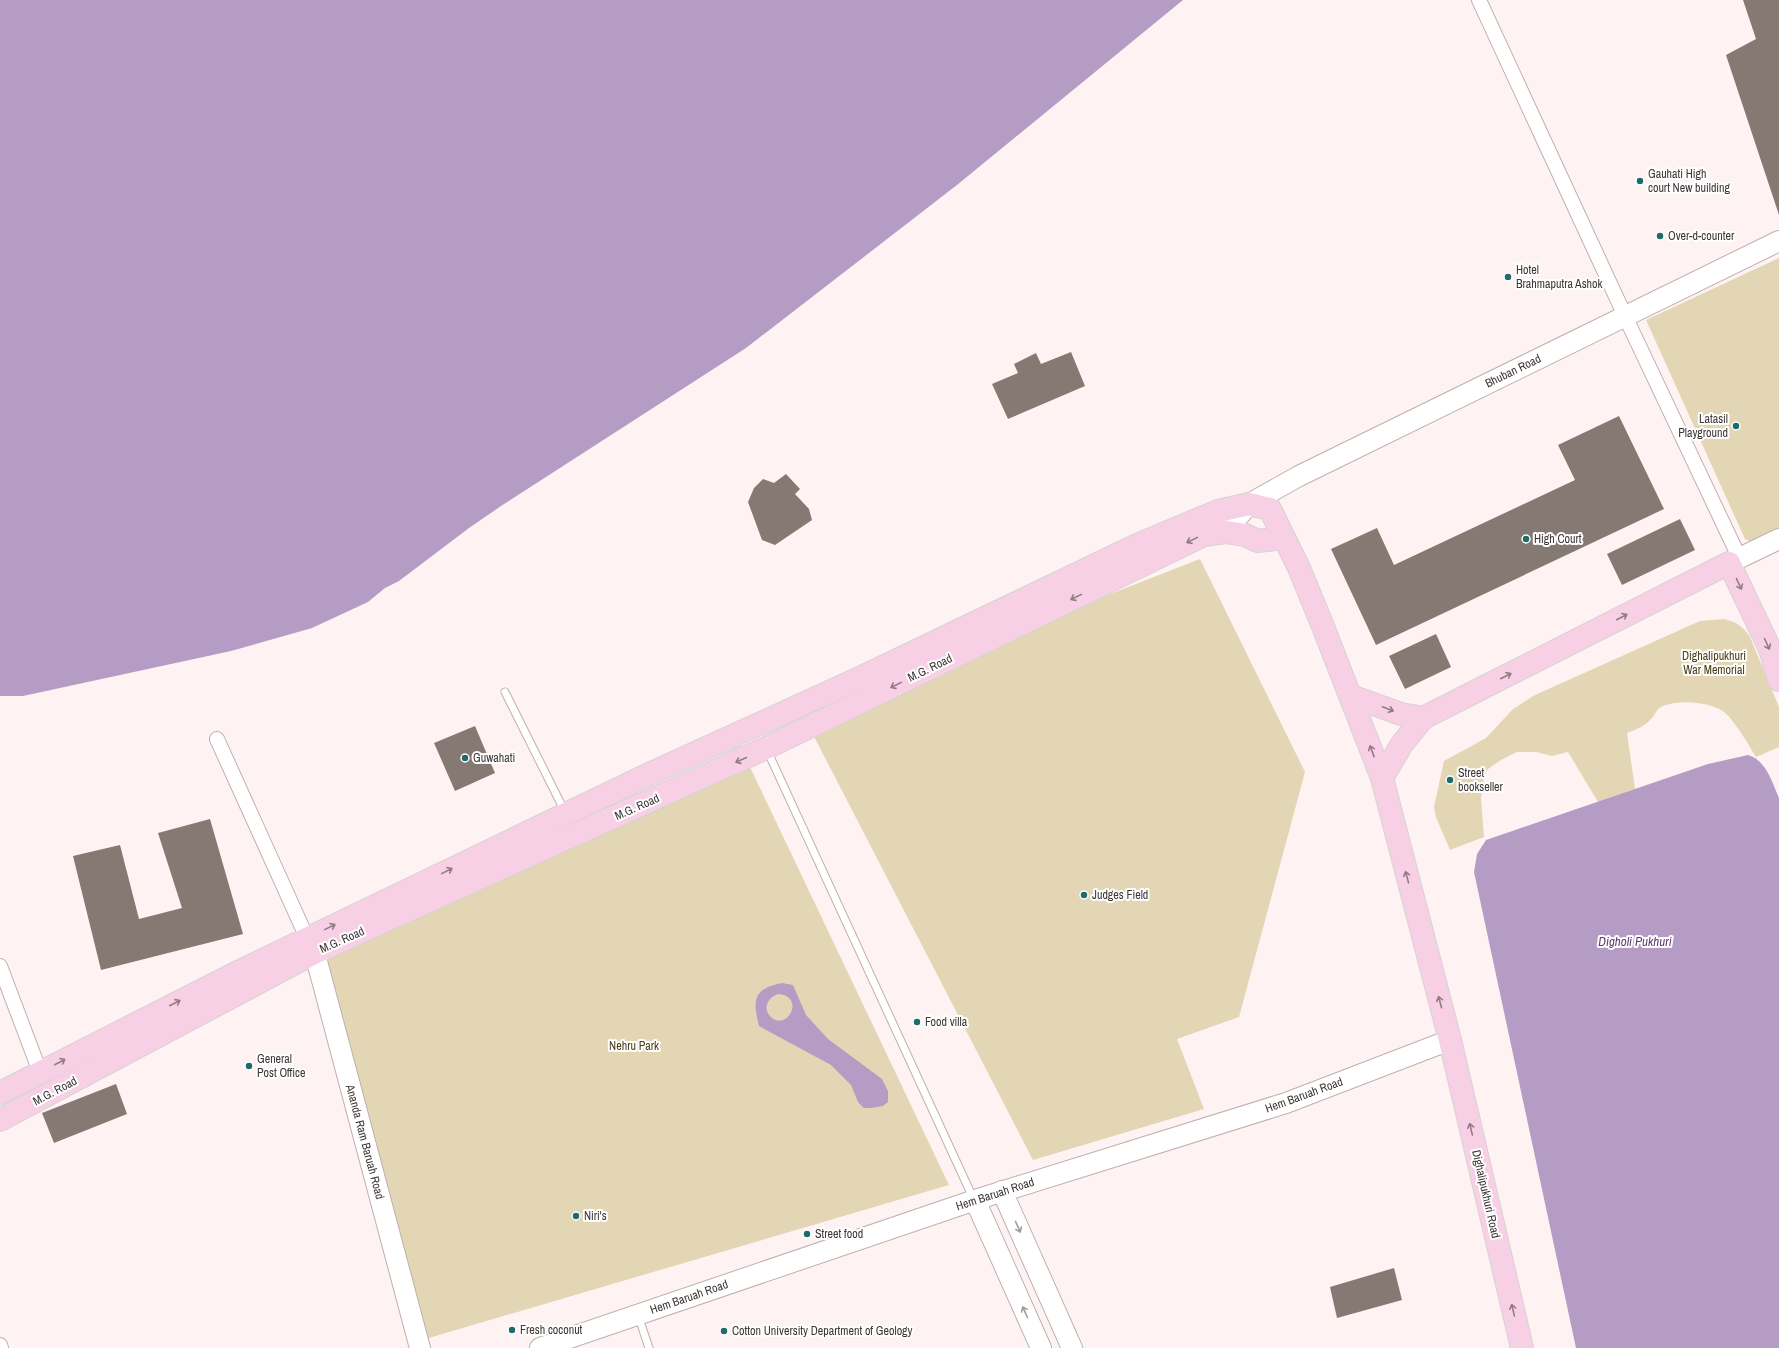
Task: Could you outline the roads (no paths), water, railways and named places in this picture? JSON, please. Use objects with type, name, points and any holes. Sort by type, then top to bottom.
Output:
[{"type":"main road","name":"Dighalipukhuri Road","points":[[1249,504],[1270,509],[1310,596],[1351,696],[1382,778],[1450,1040],[1522,1348]]},
{"type":"main road","points":[[0,1093],[240,971],[311,946],[566,814],[647,775],[862,677],[1137,545],[1218,511],[1249,504]]},
{"type":"main road","name":"M.G. Road","points":[[0,1120],[311,946],[766,748],[1204,534],[1225,532],[1245,535],[1258,541],[1284,538]]},
{"type":"main road","points":[[1382,778],[1402,744],[1423,718],[1734,560],[1751,610],[1770,649],[1779,680]]},
{"type":"main road","points":[[1351,696],[1401,714],[1423,718]]},
{"type":"street","points":[[1479,0],[1625,316],[1734,560],[1779,539]]},
{"type":"street","name":"Bhuban Road","points":[[1249,504],[1299,476],[1779,241]]},
{"type":"street","points":[[1225,532],[1249,504]]},
{"type":"street","points":[[217,739],[311,946]]},
{"type":"street","name":"Ananda Ram Baruah Road","points":[[311,946],[420,1348]]},
{"type":"street","points":[[0,966],[40,1072]]},
{"type":"street","name":"Hem Baruah Road","points":[[540,1348],[1002,1191],[1286,1103],[1450,1040]]},
{"type":"street","points":[[1002,1191],[1072,1348]]},
{"type":"street","points":[[975,1200],[1041,1348]]},
{"type":"lane","points":[[505,692],[566,814]]},
{"type":"lane","points":[[766,748],[975,1200]]},
{"type":"lane","points":[[638,1315],[649,1348]]},
{"type":"water","points":[[0,0],[1183,0],[957,185],[746,348],[504,504],[469,528],[399,581],[385,588],[368,602],[312,628],[231,651],[23,696],[0,696]]},
{"type":"water","name":"Digholi Pukhuri","points":[[1748,755],[1759,762],[1768,772],[1779,798],[1779,1348],[1576,1348],[1474,872],[1477,854],[1486,840],[1708,764]]},
{"type":"water","points":[[782,983],[793,985],[806,1015],[828,1039],[882,1079],[888,1091],[888,1102],[883,1106],[864,1108],[858,1102],[851,1085],[831,1065],[759,1026],[756,1010],[757,997],[765,989]],"holes":[[[778,994],[787,996],[791,1001],[791,1012],[782,1020],[776,1020],[768,1013],[767,1006],[769,1000]]]},
{"type":"place","name":"Gauhati High court New building","points":[[1640,181]]},
{"type":"place","name":"Over-d-counter","points":[[1660,236]]},
{"type":"place","name":"Hotel Brahmaputra Ashok","points":[[1508,277]]},
{"type":"place","name":"Latasil Playground","points":[[1736,426]]},
{"type":"place","name":"High Court","points":[[1526,539]]},
{"type":"place","name":"Guwahati","points":[[465,758]]},
{"type":"place","name":"Street bookseller","points":[[1450,780]]},
{"type":"place","name":"Judges Field","points":[[1084,895]]},
{"type":"place","name":"Food villa","points":[[917,1022]]},
{"type":"place","name":"General Post Office","points":[[249,1066]]},
{"type":"place","name":"Niri's","points":[[576,1216]]},
{"type":"place","name":"Street food","points":[[807,1234]]},
{"type":"place","name":"Fresh coconut","points":[[512,1330]]},
{"type":"place","name":"Cotton University Department of Geology","points":[[724,1331]]},
{"type":"park label","name":"Dighalipukhuri War Memorial","points":[[1714,663]]},
{"type":"park label","name":"Nehru Park","points":[[634,1046]]}]
